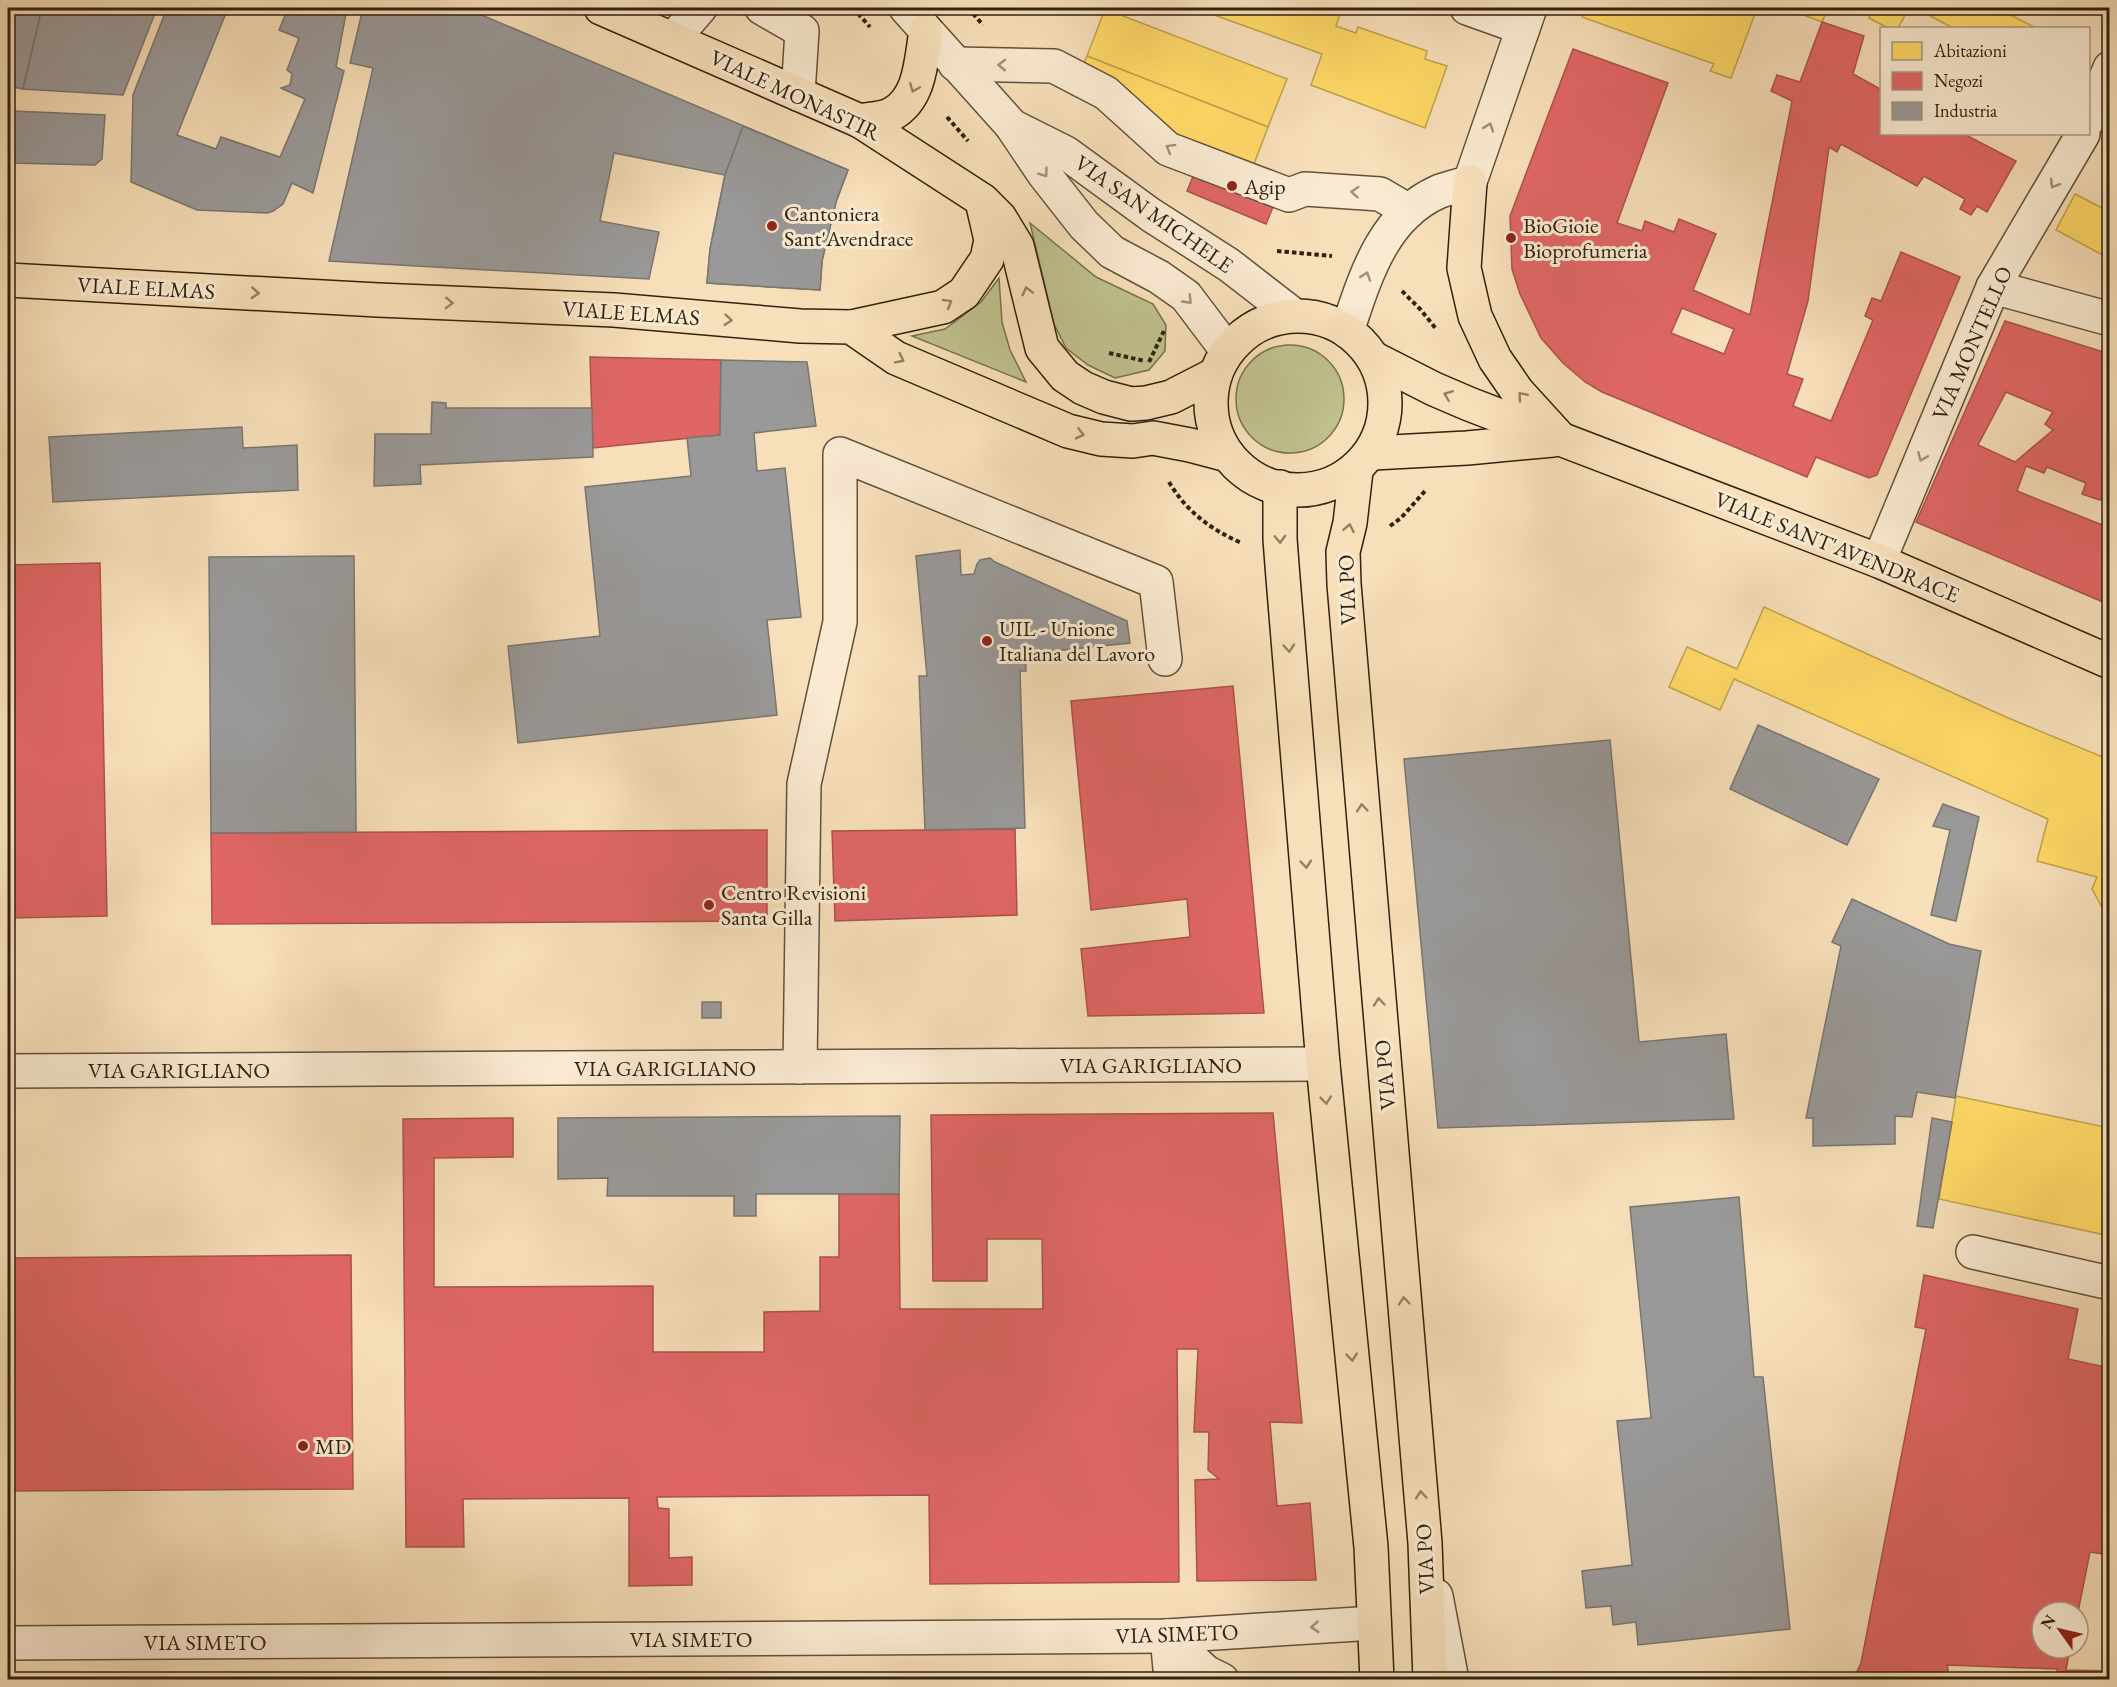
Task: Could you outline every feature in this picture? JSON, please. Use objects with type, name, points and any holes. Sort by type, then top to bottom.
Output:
[{"type":"main road","name":"VIALE MONASTIR","points":[[601,8],[860,121],[982,200],[1000,218],[1017,246],[1042,348],[1065,376],[1083,388],[1104,397],[1131,404],[1171,397],[1219,363]]},
{"type":"main road","points":[[860,121],[891,115],[908,101],[917,83],[916,19]]},
{"type":"main road","points":[[1470,183],[1464,268],[1475,316],[1495,359],[1517,391],[1561,440]]},
{"type":"main road","name":"VIALE ELMAS","points":[[8,280],[614,310],[800,326],[851,327],[943,307],[964,293],[987,259],[991,240],[982,200]]},
{"type":"main road","points":[[1291,314],[1327,322],[1347,332],[1373,358],[1385,393],[1385,426],[1365,462],[1332,486],[1306,489],[1280,487],[1243,468],[1228,455],[1213,428],[1208,402],[1219,363],[1237,337],[1258,321],[1291,314]]},
{"type":"main road","points":[[851,327],[896,358],[1068,431],[1101,439],[1133,441],[1153,438],[1228,455]]},
{"type":"main road","name":"VIALE SANT'AVENDRACE","points":[[1373,358],[1434,389],[1561,440],[1879,561],[2109,662]]},
{"type":"main road","name":"VIALE SANT'AVENDRACE","points":[[1365,462],[1467,448],[1561,440]]},
{"type":"main road","name":"VIA PO","points":[[1365,462],[1343,552],[1344,584],[1425,1550],[1430,1680]]},
{"type":"main road","points":[[1280,487],[1282,578],[1323,1064],[1370,1535],[1377,1680]]},
{"type":"street","points":[[673,39],[700,8]]},
{"type":"street","points":[[762,8],[802,31],[798,94]]},
{"type":"street","points":[[1347,332],[1369,267],[1382,242],[1409,211],[1438,192],[1470,183],[1526,18],[1467,8]]},
{"type":"street","name":"VIA SAN MICHELE","points":[[916,19],[1011,125],[1044,174],[1084,225],[1112,252],[1159,277],[1186,296],[1219,363]]},
{"type":"street","points":[[955,64],[1054,66],[1106,93],[1168,149],[1288,195],[1305,189],[1380,194],[1409,211]]},
{"type":"street","points":[[2090,115],[2109,68]]},
{"type":"street","name":"VIA SAN MICHELE","points":[[1011,125],[1066,153],[1142,209],[1229,265],[1291,314]]},
{"type":"street","name":"VIA MONTELLO","points":[[1879,561],[1993,287],[2082,135]]},
{"type":"street","points":[[1993,287],[2109,320]]},
{"type":"street","points":[[800,1067],[804,784],[840,622],[840,454],[1156,582],[1165,659]]},
{"type":"street","name":"VIA GARIGLIANO","points":[[8,1071],[1323,1064]]},
{"type":"street","points":[[1973,1252],[2109,1283]]},
{"type":"street","points":[[1425,1550],[1452,1680]]},
{"type":"street","name":"VIA SIMETO","points":[[8,1643],[1167,1636],[1374,1623]]},
{"type":"street","points":[[1443,1628],[1476,1680]]},
{"type":"street","points":[[1167,1636],[1171,1680]]},
{"type":"street","points":[[1167,1636],[1206,1672],[1222,1680]]},
{"type":"green space","points":[[1030,223],[1096,277],[1153,304],[1166,325],[1165,351],[1149,370],[1115,378],[1088,365],[1066,348],[1054,324]]},
{"type":"green space","points":[[999,278],[1002,322],[1010,350],[1026,382],[912,336],[945,329],[981,302]]},
{"type":"green space","points":[[1290,345],[1311,349],[1328,361],[1340,378],[1344,399],[1340,420],[1328,437],[1311,449],[1290,453],[1269,449],[1252,437],[1240,420],[1236,399],[1240,378],[1252,361],[1269,349]]},
{"type":"building: Abitazioni","points":[[1195,8],[1342,8],[1336,26],[1356,33],[1358,27],[1427,51],[1425,59],[1447,66],[1425,128],[1311,85],[1322,54]]},
{"type":"building: Abitazioni","points":[[1585,8],[1757,8],[1731,78],[1710,71],[1714,64],[1582,17]]},
{"type":"building: Abitazioni","points":[[1785,8],[1828,8],[1822,22]]},
{"type":"building: Abitazioni","points":[[1872,8],[1909,8],[1899,27],[1886,27],[1869,18]]},
{"type":"building: Abitazioni","points":[[1915,8],[1997,8],[2034,27],[1951,27]]},
{"type":"building: Abitazioni","points":[[1105,9],[1287,79],[1268,127],[1087,56]]},
{"type":"building: Abitazioni","points":[[1087,56],[1268,127],[1254,164],[1072,95]]},
{"type":"building: Abitazioni","points":[[2075,194],[2110,212],[2110,259],[2056,230]]},
{"type":"building: Abitazioni","points":[[1764,607],[2006,717],[2110,760],[2110,909],[2102,907],[2092,889],[2097,877],[2037,861],[2048,819],[1734,679],[1720,710],[1669,687],[1687,647],[1737,669]]},
{"type":"building: Abitazioni","points":[[1956,1096],[2110,1128],[2110,1236],[1939,1199]]},
{"type":"building: Negozi","points":[[1822,22],[1864,36],[1853,74],[1880,89],[1880,135],[1966,135],[2016,161],[1987,212],[1977,206],[1971,215],[1960,209],[1965,199],[1924,176],[1917,186],[1841,144],[1837,152],[1829,147],[1808,301],[1787,374],[1803,379],[1793,406],[1831,421],[1873,320],[1865,316],[1872,298],[1881,301],[1901,252],[1960,277],[1877,475],[1869,478],[1816,457],[1807,477],[1602,392],[1585,382],[1563,363],[1541,338],[1520,294],[1512,269],[1510,216],[1573,49],[1668,83],[1617,223],[1642,231],[1645,221],[1674,232],[1679,219],[1716,234],[1693,290],[1750,315],[1792,101],[1771,91],[1777,75],[1800,82]],"holes":[[[1682,308],[1734,329],[1724,354],[1671,333]]]},
{"type":"building: Negozi","points":[[1205,147],[1286,176],[1266,224],[1187,191]]},
{"type":"building: Negozi","points":[[2005,321],[2110,354],[2110,480],[2100,500],[2082,494],[2086,483],[2047,467],[2044,473],[2026,466],[2017,491],[2110,528],[2110,605],[1916,522]],"holes":[[[2006,392],[2053,412],[2045,424],[2053,430],[2015,462],[1978,445]]]},
{"type":"building: Negozi","points":[[590,357],[721,360],[720,435],[593,448]]},
{"type":"building: Negozi","points":[[100,563],[107,916],[8,918],[8,565]]},
{"type":"building: Negozi","points":[[1233,686],[1264,1013],[1088,1016],[1081,949],[1190,937],[1187,899],[1091,910],[1071,701]]},
{"type":"building: Negozi","points":[[1015,829],[1017,915],[835,921],[832,831]]},
{"type":"building: Negozi","points":[[767,830],[767,921],[212,924],[211,833]]},
{"type":"building: Negozi","points":[[1273,1113],[1302,1423],[1270,1422],[1277,1506],[1310,1503],[1316,1580],[1197,1581],[1195,1480],[1219,1479],[1208,1470],[1209,1432],[1194,1432],[1198,1349],[1177,1349],[1179,1582],[930,1584],[929,1495],[657,1497],[658,1508],[669,1509],[669,1558],[692,1557],[692,1585],[629,1586],[629,1498],[463,1499],[464,1547],[406,1547],[403,1119],[513,1118],[513,1157],[434,1158],[434,1287],[653,1286],[653,1352],[764,1352],[764,1312],[820,1311],[820,1257],[839,1257],[839,1194],[899,1194],[900,1309],[1043,1309],[1042,1239],[987,1239],[987,1281],[933,1281],[931,1115]]},
{"type":"building: Negozi","points":[[351,1255],[353,1489],[8,1491],[8,1258]]},
{"type":"building: Negozi","points":[[1924,1275],[2078,1309],[2068,1359],[2110,1368],[2110,1520],[2103,1554],[2090,1552],[2080,1600],[2030,1600],[2030,1660],[2068,1660],[2066,1670],[2110,1671],[2110,1680],[2058,1680],[2057,1669],[1947,1665],[1950,1680],[1853,1680],[1861,1663],[1926,1329],[1915,1327]]},
{"type":"building: Industria","points":[[8,8],[42,8],[23,89],[8,86]]},
{"type":"building: Industria","points":[[42,8],[157,8],[123,95],[23,89]]},
{"type":"building: Industria","points":[[167,8],[228,8],[177,135],[216,149],[221,137],[280,157],[305,99],[281,88],[290,85],[292,74],[287,70],[299,38],[279,30],[288,8],[347,8],[336,67],[344,71],[313,193],[292,183],[283,204],[268,213],[197,210],[131,182],[133,95]]},
{"type":"building: Industria","points":[[363,8],[465,8],[848,170],[836,202],[822,261],[820,290],[707,283],[710,249],[725,175],[614,153],[600,221],[659,232],[649,279],[329,261],[373,68],[350,63]]},
{"type":"building: Industria","points":[[13,111],[105,115],[102,159],[95,165],[12,163]]},
{"type":"building: Industria","name":"Cantoniera Sant'Avendrace","points":[[743,126],[848,170],[836,202],[822,261],[820,290],[707,283],[710,249],[725,175]]},
{"type":"building: Industria","points":[[721,360],[807,362],[816,426],[754,433],[757,471],[785,468],[801,617],[767,620],[777,715],[518,743],[508,646],[600,636],[585,487],[691,476],[687,438],[720,435]]},
{"type":"building: Industria","points":[[432,402],[446,403],[446,408],[592,408],[593,457],[420,465],[421,484],[374,486],[375,434],[431,434]]},
{"type":"building: Industria","points":[[242,427],[243,448],[297,445],[298,490],[53,502],[49,437]]},
{"type":"building: Industria","points":[[960,550],[961,575],[974,574],[980,560],[990,558],[1127,621],[1130,643],[1025,654],[1026,671],[1020,671],[1025,828],[925,830],[919,676],[927,676],[916,556]]},
{"type":"building: Industria","points":[[354,556],[356,832],[211,833],[209,557]]},
{"type":"building: Industria","points":[[1758,725],[1879,779],[1847,845],[1730,789]]},
{"type":"building: Industria","points":[[1610,740],[1639,1042],[1726,1034],[1734,1119],[1438,1128],[1404,759]]},
{"type":"building: Industria","points":[[1943,804],[1979,817],[1956,921],[1931,915],[1950,830],[1933,826]]},
{"type":"building: Industria","points":[[1852,899],[1949,944],[1981,951],[1955,1098],[1917,1092],[1912,1117],[1895,1116],[1895,1144],[1813,1146],[1813,1118],[1806,1118],[1841,946],[1832,942]]},
{"type":"building: Industria","points":[[702,1002],[721,1002],[721,1018],[702,1018]]},
{"type":"building: Industria","points":[[900,1116],[899,1194],[756,1194],[756,1216],[734,1216],[734,1196],[607,1196],[608,1178],[558,1179],[558,1118]]},
{"type":"building: Industria","points":[[1932,1118],[1952,1122],[1933,1228],[1917,1226]]},
{"type":"building: Industria","points":[[1739,1197],[1754,1377],[1763,1377],[1790,1629],[1638,1645],[1636,1622],[1613,1625],[1611,1606],[1586,1608],[1582,1571],[1632,1565],[1617,1421],[1651,1418],[1630,1207]]},
{"type":"place","name":"Agip","points":[[1232,186]]},
{"type":"place","name":"Cantoniera Sant'Avendrace","points":[[772,226]]},
{"type":"place","name":"BioGioie Bioprofumeria","points":[[1511,238]]},
{"type":"place","name":"UIL - Unione Italiana del Lavoro","points":[[987,641]]},
{"type":"place","name":"Centro Revisioni Santa Gilla","points":[[709,905]]},
{"type":"place","name":"MD","points":[[303,1446]]}]
